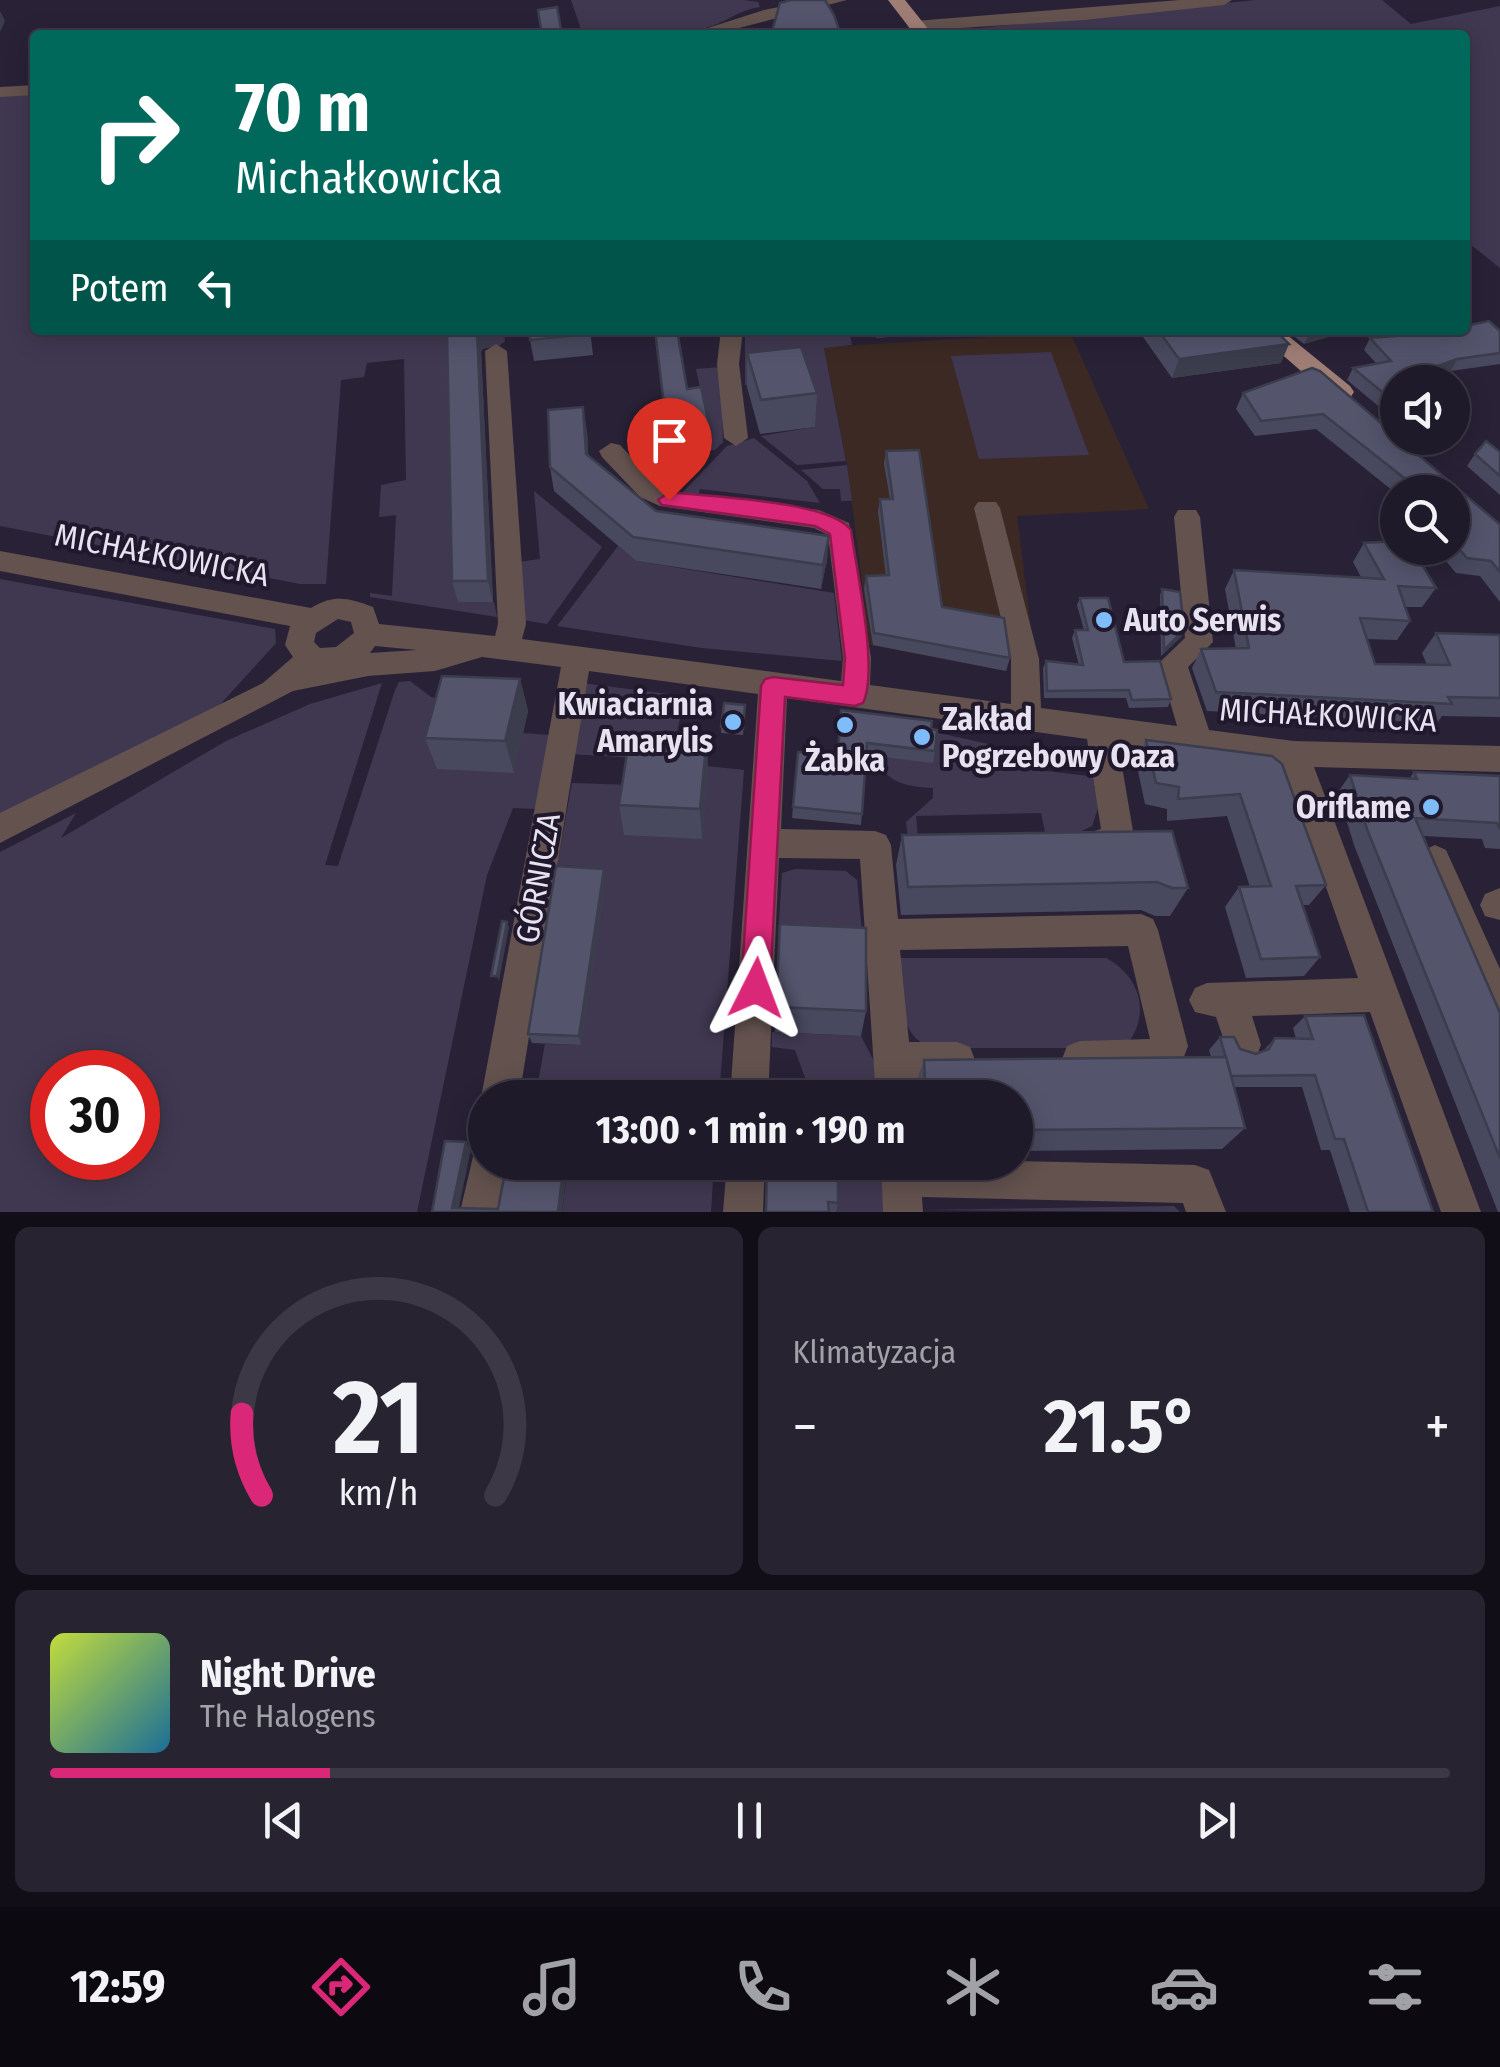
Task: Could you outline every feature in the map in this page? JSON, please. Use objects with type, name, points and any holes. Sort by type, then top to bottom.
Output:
[{"type":"main road","points":[[896,0],[919,30]]},
{"type":"main road","points":[[1272,335],[1358,408]]},
{"type":"street","points":[[739,30],[770,13],[839,0]]},
{"type":"street","points":[[930,30],[1224,0]]},
{"type":"street","points":[[0,92],[30,90]]},
{"type":"street","points":[[731,335],[728,364],[736,438]]},
{"type":"street","points":[[302,669],[435,660],[496,646],[512,624],[504,340]]},
{"type":"street","points":[[612,451],[620,465],[658,496],[820,518],[840,530],[857,658],[855,696]]},
{"type":"street","points":[[987,508],[1024,659],[1026,718]]},
{"type":"street","points":[[1188,517],[1199,642],[1174,663],[1197,742]]},
{"type":"street","name":"MICHAŁKOWICKA","points":[[0,561],[310,619],[333,608],[361,611],[496,646],[576,659],[1197,742],[1294,754],[1500,759]]},
{"type":"street","points":[[0,830],[302,669],[347,656],[361,611]]},
{"type":"street","points":[[302,669],[300,645],[303,627],[310,619]]},
{"type":"street","name":"GÓRNICZA","points":[[503,1080],[576,659]]},
{"type":"street","points":[[751,1080],[773,686]]},
{"type":"street","points":[[1061,846],[1098,846],[1112,840],[1118,832],[1101,729]]},
{"type":"street","points":[[1294,754],[1461,1212]]},
{"type":"street","points":[[764,843],[912,846]]},
{"type":"street","points":[[875,846],[894,1080]]},
{"type":"street","points":[[1435,860],[1500,1009]]},
{"type":"street","points":[[900,934],[1141,930],[1170,1046],[1166,1057],[1054,1059]]},
{"type":"street","points":[[1242,1045],[1218,1000],[1381,994]]},
{"type":"street","points":[[892,1060],[999,1060]]},
{"type":"street","points":[[1033,1177],[1195,1184],[1206,1212]]},
{"type":"street","points":[[480,1212],[486,1180]]},
{"type":"street","points":[[743,1212],[745,1180]]},
{"type":"street","points":[[903,1212],[911,1180]]},
{"type":"shaded area","points":[[571,0],[743,0],[758,2],[760,7],[696,30],[581,30]]},
{"type":"shaded area","points":[[1256,0],[1382,0],[1411,24],[1500,6],[1500,268],[1470,244],[1470,30],[959,30]]},
{"type":"shaded area","points":[[30,94],[30,335],[504,335],[505,341],[499,346],[453,354],[459,602],[494,602],[497,617],[370,597],[370,593],[392,596],[396,515],[379,517],[381,485],[406,480],[404,359],[367,363],[364,377],[341,380],[326,584],[300,584],[0,526],[0,96]]},
{"type":"shaded area","points":[[745,335],[850,335],[852,345],[824,348],[846,461],[797,465],[761,436],[814,427],[774,381],[745,385]]},
{"type":"shaded area","points":[[1071,335],[1149,509],[1017,516],[1035,660],[1009,658],[1006,671],[870,645],[847,464],[824,347]]},
{"type":"shaded area","points":[[1051,352],[1089,455],[979,459],[951,356]]},
{"type":"shaded area","points":[[721,367],[723,442],[715,450],[707,451],[704,436],[710,435],[696,369]]},
{"type":"shaded area","points":[[754,438],[807,481],[820,503],[700,489],[697,500],[678,497],[727,446]]},
{"type":"shaded area","points":[[703,455],[708,458],[679,488],[647,461]]},
{"type":"shaded area","points":[[847,465],[852,501],[841,501],[840,489],[823,489],[801,470]]},
{"type":"shaded area","points":[[534,491],[602,547],[547,624],[523,620],[519,562],[540,559]]},
{"type":"shaded area","points":[[618,546],[636,561],[834,593],[842,661],[702,648],[557,626]]},
{"type":"shaded area","points":[[0,579],[275,629],[276,643],[216,709],[0,817]]},
{"type":"shaded area","points":[[410,681],[431,697],[456,702],[514,773],[523,733],[550,735],[537,809],[513,808],[487,875],[417,1212],[0,1212],[0,852],[76,813],[61,838],[226,741],[310,704],[382,683],[325,865],[338,866],[399,682]]},
{"type":"shaded area","points":[[582,683],[684,696],[672,760],[568,754]]},
{"type":"shaded area","points":[[934,732],[993,745],[994,765],[1089,776],[1089,756],[1098,808],[1092,826],[1073,835],[1046,836],[1041,813],[916,816],[918,838],[908,838],[906,822],[933,798],[933,788],[899,782],[886,773],[876,758]]},
{"type":"shaded area","points":[[707,766],[744,770],[720,1080],[538,1080],[545,1044],[581,1045],[576,866],[557,865],[572,783],[631,785],[701,839]]},
{"type":"shaded area","points":[[795,869],[846,871],[857,880],[863,943],[778,938],[782,873]]},
{"type":"shaded area","points":[[900,958],[1106,958],[1119,966],[1135,987],[1139,999],[1138,1024],[1124,1048],[934,1048],[921,1042],[907,1024]]},
{"type":"shaded area","points":[[772,1032],[861,1036],[880,1080],[806,1080],[795,1050],[772,1047]]},
{"type":"shaded area","points":[[566,1180],[713,1180],[711,1212],[562,1212]]},
{"type":"shaded area","points":[[886,1180],[888,1212],[836,1212],[826,1181]]},
{"type":"shaded area","points":[[1174,1206],[1180,1212],[925,1210]]},
{"type":"building","points":[[825,0],[839,30],[772,30],[780,3]]},
{"type":"building","points":[[557,7],[561,30],[541,30],[538,10]]},
{"type":"building","points":[[1489,321],[1500,331],[1500,353],[1441,365],[1380,365],[1380,390],[1353,368],[1391,361],[1370,338],[1470,335],[1470,325]]},
{"type":"building","points":[[447,335],[477,335],[488,581],[452,581]]},
{"type":"building","points":[[530,335],[580,335],[530,340]]},
{"type":"building","points":[[656,335],[678,335],[687,389],[701,387],[710,429],[704,430],[707,446],[651,452],[647,423],[666,421]]},
{"type":"building","points":[[1162,335],[1280,335],[1289,344],[1179,359]]},
{"type":"building","points":[[801,347],[817,393],[761,400],[747,353]]},
{"type":"building","points":[[1312,368],[1320,371],[1380,422],[1380,455],[1418,455],[1442,475],[1400,475],[1323,414],[1261,421],[1243,393]]},
{"type":"building","points":[[583,407],[586,454],[656,511],[829,536],[823,565],[633,537],[550,467],[548,410]]},
{"type":"building","points":[[1486,441],[1500,452],[1500,476],[1475,454]]},
{"type":"building","points":[[919,450],[942,607],[1004,618],[1010,658],[874,633],[866,576],[889,575],[880,499],[893,499],[886,451]]},
{"type":"building","points":[[1470,499],[1500,525],[1500,572],[1491,561],[1470,558]]},
{"type":"building","points":[[1380,542],[1380,565],[1422,565],[1436,588],[1398,586],[1410,621],[1360,618],[1375,664],[1450,665],[1436,633],[1500,635],[1500,698],[1448,697],[1452,704],[1216,692],[1201,649],[1249,648],[1234,570],[1384,579],[1364,543]]},
{"type":"building","points":[[1162,589],[1180,592],[1184,630],[1164,650]]},
{"type":"building","points":[[1080,598],[1108,598],[1124,662],[1160,661],[1171,699],[1132,700],[1129,690],[1047,691],[1046,661],[1083,665],[1075,630],[1088,630]]},
{"type":"building","points":[[442,676],[520,679],[505,741],[425,738]]},
{"type":"building","name":"Kwiaciarnia Amarylis","points":[[724,703],[745,705],[743,729],[721,727]]},
{"type":"building","points":[[841,710],[932,721],[931,729],[937,730],[935,751],[867,743],[862,814],[793,807],[798,752],[838,755]]},
{"type":"building","points":[[630,734],[707,736],[700,809],[619,805]]},
{"type":"building","points":[[1146,740],[1272,756],[1282,764],[1326,885],[1296,886],[1320,957],[1261,959],[1239,887],[1271,886],[1240,794],[1178,799],[1179,787],[1156,783]]},
{"type":"building","points":[[1414,772],[1500,776],[1500,829],[1497,823],[1415,818],[1500,1013],[1500,1158],[1367,829],[1350,775],[1417,779]]},
{"type":"building","points":[[1172,831],[1188,888],[1172,888],[1157,882],[908,887],[902,835]]},
{"type":"building","points":[[556,866],[604,869],[579,1036],[528,1034]]},
{"type":"building","points":[[502,921],[507,922],[497,976],[491,976]]},
{"type":"building","points":[[780,924],[866,928],[866,1011],[776,1007]]},
{"type":"building","points":[[1364,1015],[1433,1212],[1368,1212],[1344,1139],[1335,1139],[1315,1075],[1231,1076],[1220,1037],[1234,1037],[1240,1049],[1256,1054],[1269,1049],[1275,1038],[1313,1039],[1305,1016]]},
{"type":"building","points":[[1226,1057],[1245,1128],[1033,1130],[1033,1080],[925,1080],[924,1060]]},
{"type":"building","points":[[445,1141],[466,1142],[452,1208],[498,1209],[504,1180],[562,1180],[558,1212],[432,1212]]},
{"type":"building","points":[[767,1180],[838,1180],[838,1203],[828,1202],[829,1212],[766,1212]]},
{"type":"place","name":"Auto Serwis","points":[[1104,620]]},
{"type":"place","name":"Kwiaciarnia Amarylis","points":[[733,722]]},
{"type":"place","name":"Żabka","points":[[845,725]]},
{"type":"place","name":"Zakład Pogrzebowy Oaza","points":[[922,737]]},
{"type":"place","name":"Oriflame","points":[[1431,807]]},
{"type":"route","points":[[669,500],[820,518],[840,530],[857,658],[855,696],[773,686],[756,988]]}]
